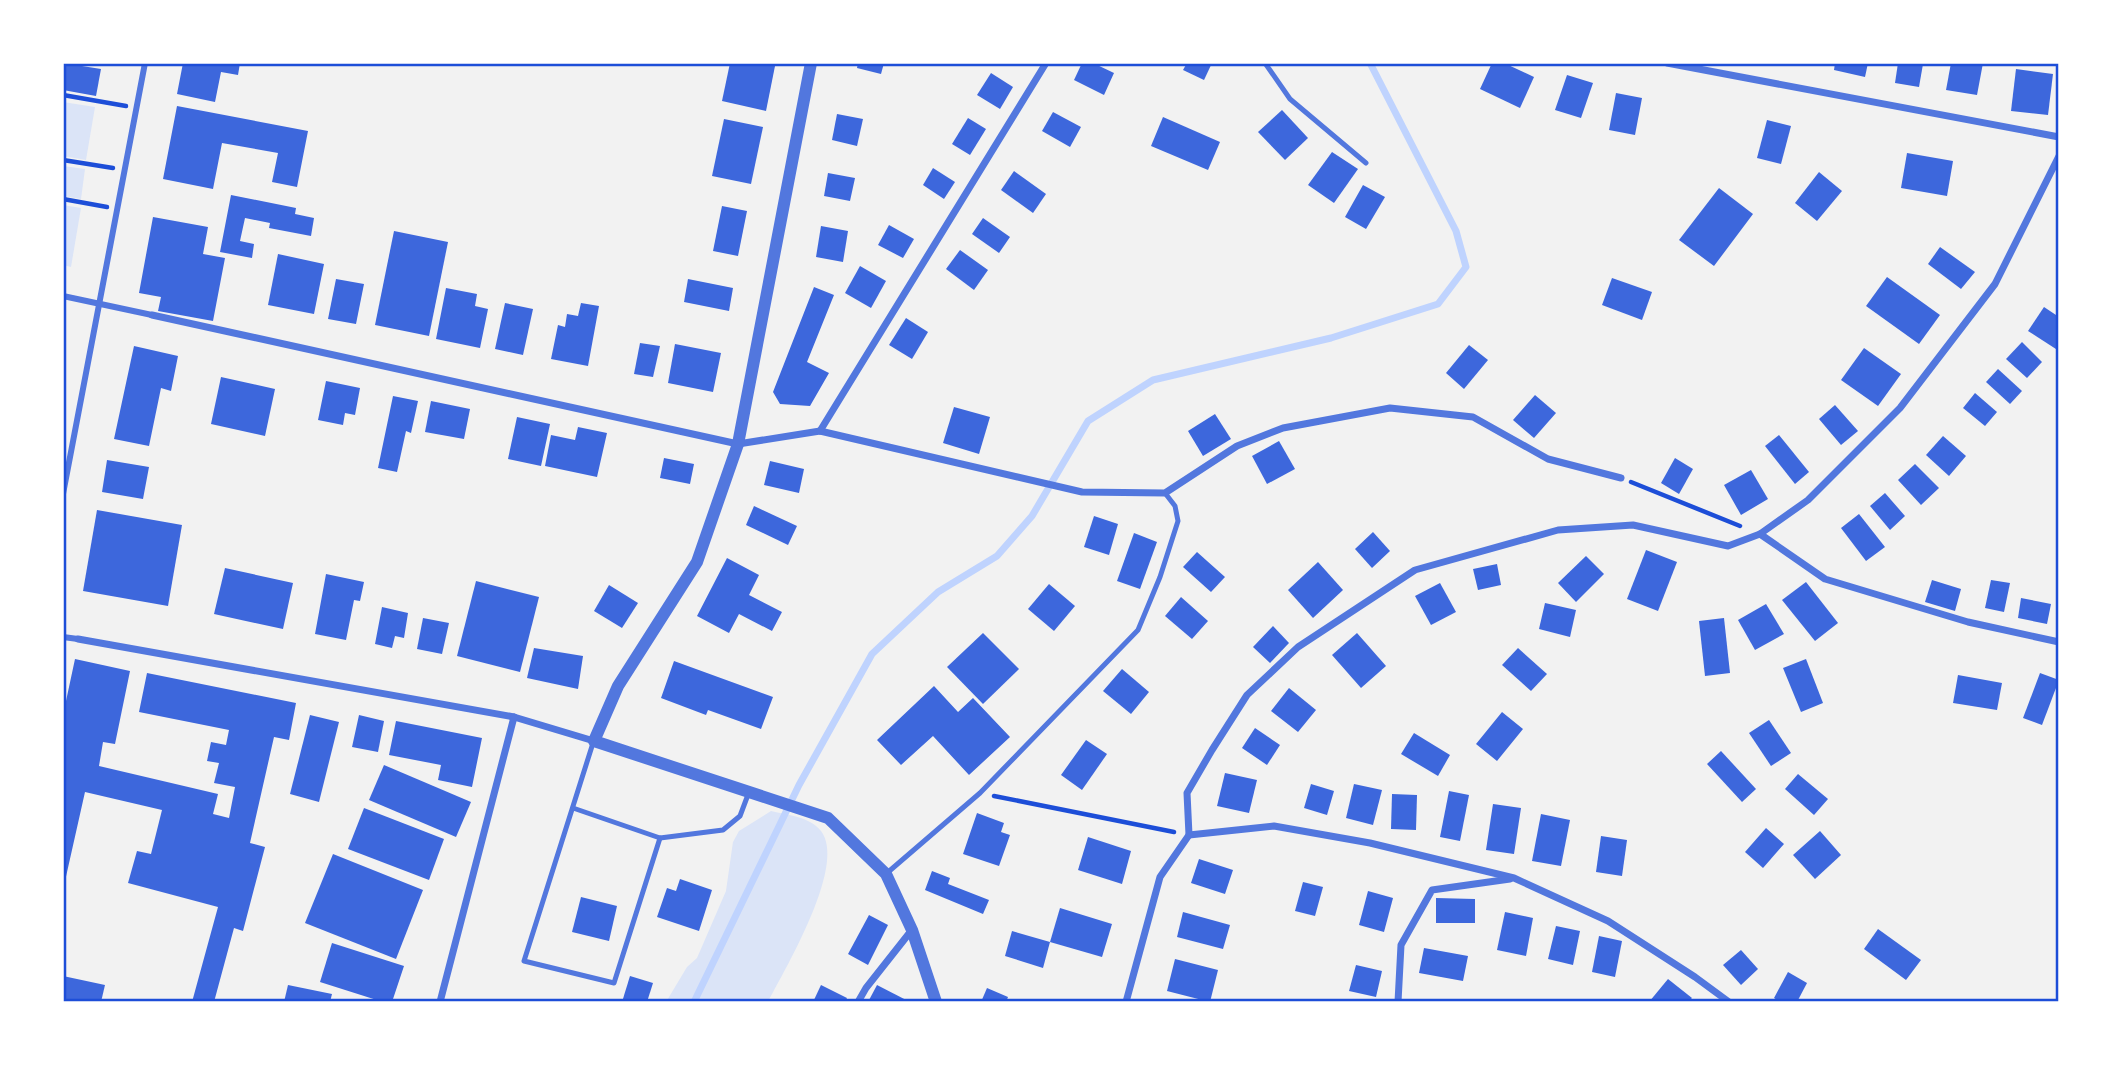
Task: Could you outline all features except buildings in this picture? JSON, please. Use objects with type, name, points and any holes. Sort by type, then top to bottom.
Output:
[{"type":"street","points":[[63,494],[145,63]]},
{"type":"street","points":[[594,741],[618,687],[697,562],[738,444],[811,63]]},
{"type":"street","points":[[820,431],[1046,63]]},
{"type":"street","points":[[1667,63],[2059,137]]},
{"type":"street","points":[[1126,1002],[1160,877],[1189,835],[1187,793],[1247,695],[1298,647],[1415,570],[1558,530],[1633,525],[1728,546],[1760,534],[1808,500],[1900,408],[1995,284],[2059,156]]},
{"type":"street","points":[[63,296],[738,444],[820,431],[1082,492],[1165,493],[1237,446],[1283,428],[1390,408],[1473,417],[1548,458],[1621,478]]},
{"type":"street","points":[[1760,534],[1825,579],[1968,622],[2059,642]]},
{"type":"street","points":[[63,637],[514,717],[771,797],[828,818],[886,874],[912,930],[936,1002]]},
{"type":"street","points":[[440,1002],[514,717]]},
{"type":"street","points":[[1189,835],[1274,826],[1370,843],[1514,878],[1608,921],[1695,976],[1729,1002]]},
{"type":"street","points":[[1398,1002],[1401,945],[1432,890],[1514,878]]},
{"type":"street","points":[[858,1002],[912,930]]},
{"type":"lane","points":[[1265,63],[1290,99],[1366,163]]},
{"type":"lane","points":[[886,874],[980,793],[1138,630],[1160,577],[1178,521],[1175,506],[1165,493]]},
{"type":"lane","points":[[594,741],[524,961],[614,983],[660,838]]},
{"type":"lane","points":[[573,808],[660,838],[723,830],[740,816],[749,791]]},
{"type":"path","points":[[63,95],[137,108]]},
{"type":"path","points":[[63,160],[125,170]]},
{"type":"path","points":[[63,200],[117,209]]},
{"type":"path","points":[[1621,478],[1760,534]]},
{"type":"path","points":[[980,793],[1189,835]]},
{"type":"shaded area","points":[[63,102],[95,107],[86,160],[63,156]]},
{"type":"shaded area","points":[[63,166],[85,169],[81,199],[63,196]]},
{"type":"shaded area","points":[[63,205],[81,208],[71,267],[63,265]]},
{"type":"shaded area","points":[[771,811],[798,817],[816,826],[821,831],[827,847],[826,867],[811,916],[768,1002],[666,1002],[687,967],[697,958],[726,891],[733,842],[739,831]]},
{"type":"waterway","points":[[694,1002],[799,785],[872,654],[938,592],[997,556],[1032,516],[1088,421],[1153,380],[1331,338],[1438,304],[1466,267],[1456,231],[1370,63]]}]
